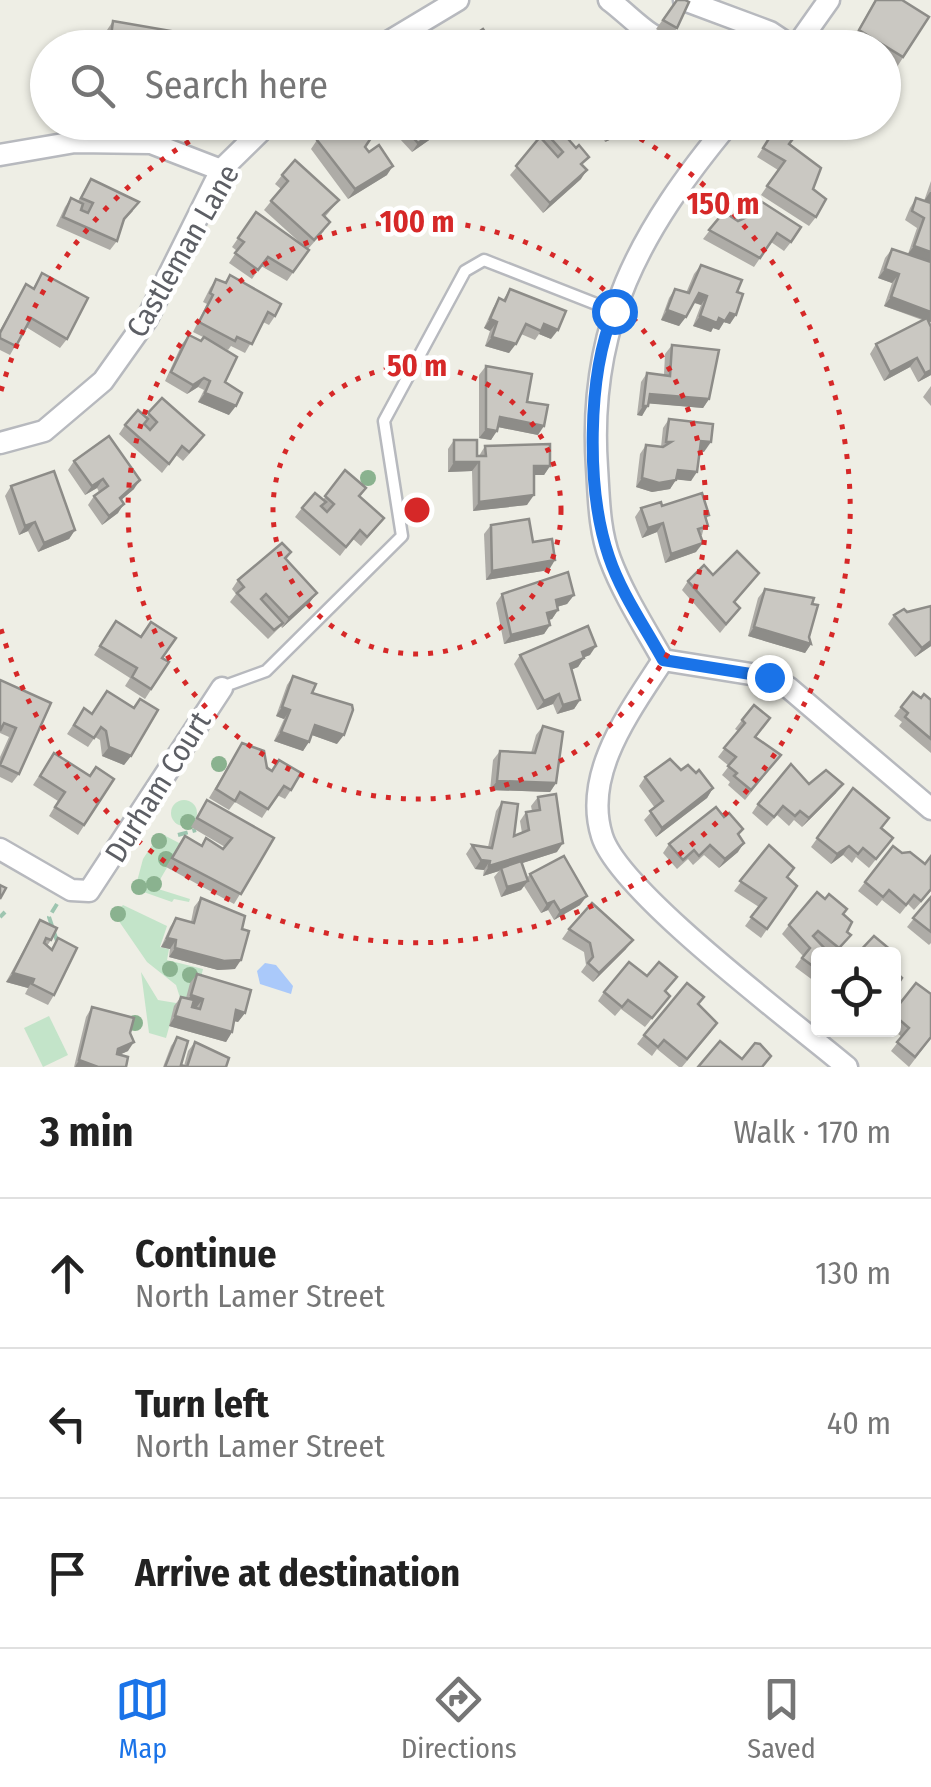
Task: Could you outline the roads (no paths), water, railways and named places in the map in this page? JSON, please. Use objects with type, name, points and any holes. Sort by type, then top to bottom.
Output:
[{"type":"street","points":[[408,30],[458,0]]},
{"type":"street","points":[[610,0],[648,30]]},
{"type":"street","points":[[684,0],[765,30]]},
{"type":"street","points":[[807,30],[828,0]]},
{"type":"street","name":"Castleman Lane","points":[[0,443],[44,431],[104,381],[147,319],[221,170],[252,140]]},
{"type":"street","points":[[663,660],[608,557],[600,516],[593,413],[599,362],[614,311],[662,212],[716,140]]},
{"type":"street","points":[[0,155],[76,142],[151,143],[221,170]]},
{"type":"street","points":[[663,660],[769,677],[789,688],[931,810]]},
{"type":"street","points":[[663,660],[607,755],[600,788],[601,836],[633,886],[847,1067]]},
{"type":"street","name":"Durham Court","points":[[0,849],[80,893],[95,886],[222,688]]},
{"type":"lane","points":[[222,688],[266,671],[402,536],[384,421],[465,271],[484,260],[614,311]]},
{"type":"water","points":[[265,963],[276,965],[293,986],[291,994],[260,984],[257,971]]}]
